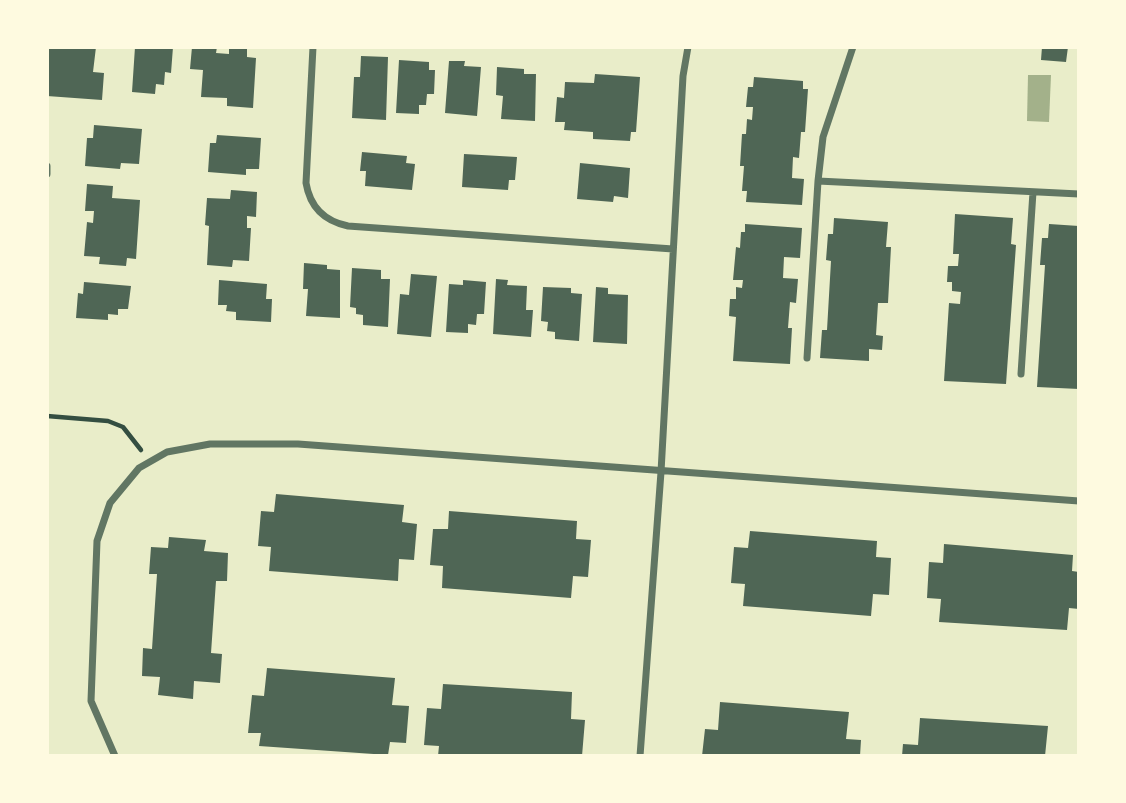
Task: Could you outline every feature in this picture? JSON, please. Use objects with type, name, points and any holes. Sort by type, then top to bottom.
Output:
[{"type":"street","points":[[313,47],[306,183],[311,202],[328,220],[348,226],[673,250]]},
{"type":"street","points":[[640,756],[661,472],[683,76],[688,47]]},
{"type":"street","points":[[807,358],[823,137],[853,47]]},
{"type":"street","points":[[47,166],[47,174]]},
{"type":"street","points":[[818,181],[1079,194]]},
{"type":"street","points":[[1021,374],[1033,192]]},
{"type":"street","points":[[115,756],[91,701],[97,541],[110,503],[139,468],[167,452],[210,444],[298,444],[1079,501]]},
{"type":"path","points":[[47,416],[108,421],[123,427],[150,462]]},
{"type":"shaded area","points":[[1028,75],[1051,75],[1049,122],[1027,121]]},
{"type":"building","points":[[47,47],[96,47],[93,72],[104,73],[102,100],[47,96]]},
{"type":"building","points":[[135,47],[173,47],[171,73],[165,72],[164,85],[156,84],[155,94],[132,92]]},
{"type":"building","points":[[192,47],[217,47],[216,53],[229,54],[229,47],[247,47],[247,57],[256,58],[253,108],[227,106],[227,98],[201,97],[203,70],[190,69]]},
{"type":"building","points":[[1042,47],[1068,47],[1066,62],[1041,60]]},
{"type":"building","points":[[361,56],[388,57],[386,120],[352,118],[354,77],[360,77]]},
{"type":"building","points":[[399,60],[429,62],[429,70],[435,70],[434,94],[427,94],[426,105],[419,105],[419,114],[396,113]]},
{"type":"building","points":[[449,61],[465,61],[464,66],[481,67],[477,116],[445,113]]},
{"type":"building","points":[[497,67],[524,69],[524,74],[536,74],[535,121],[501,119],[503,96],[496,95]]},
{"type":"building","points":[[595,74],[640,77],[636,132],[631,132],[630,141],[593,139],[593,132],[564,130],[565,122],[555,122],[557,97],[564,98],[565,82],[594,83]]},
{"type":"building","points":[[754,77],[803,81],[803,89],[808,89],[805,132],[801,132],[799,158],[793,157],[792,178],[804,179],[802,205],[746,202],[747,191],[742,191],[744,166],[740,166],[742,134],[746,134],[747,119],[752,120],[753,107],[746,107],[748,87],[753,87]]},
{"type":"building","points":[[94,125],[142,129],[139,164],[121,163],[120,169],[85,166],[87,138],[93,138]]},
{"type":"building","points":[[217,135],[261,138],[259,169],[246,169],[246,175],[208,172],[210,143],[216,143]]},
{"type":"building","points":[[362,152],[407,156],[406,163],[415,164],[412,190],[365,186],[366,171],[360,171]]},
{"type":"building","points":[[464,154],[517,157],[515,180],[509,180],[508,190],[462,187]]},
{"type":"building","points":[[580,163],[630,168],[628,198],[614,196],[613,202],[577,199]]},
{"type":"building","points":[[87,184],[113,186],[112,198],[140,200],[136,259],[127,258],[126,266],[99,264],[100,257],[84,256],[87,222],[93,223],[94,211],[85,211]]},
{"type":"building","points":[[231,190],[257,192],[256,217],[247,216],[247,228],[251,228],[249,261],[233,260],[232,267],[207,265],[207,198],[230,199]]},
{"type":"building","points":[[955,214],[1013,218],[1011,244],[1016,245],[1006,384],[944,381],[949,303],[960,304],[961,292],[952,291],[952,282],[947,282],[948,266],[958,266],[959,254],[953,254]]},
{"type":"building","points":[[834,218],[888,222],[886,247],[891,247],[888,303],[878,303],[876,335],[883,336],[882,350],[869,349],[869,361],[820,358],[822,330],[827,330],[831,261],[826,260],[828,234],[833,234]]},
{"type":"building","points":[[745,224],[802,228],[800,258],[784,257],[783,278],[798,279],[796,303],[790,302],[790,364],[733,361],[736,317],[729,316],[730,299],[736,299],[736,287],[742,288],[743,280],[733,280],[736,247],[740,248],[741,232],[745,232]]},
{"type":"building","points":[[1049,224],[1079,226],[1079,389],[1037,387],[1045,265],[1040,265],[1042,238],[1048,238]]},
{"type":"building","points":[[304,263],[327,265],[327,269],[340,270],[340,318],[306,316],[308,289],[303,289]]},
{"type":"building","points":[[352,268],[381,270],[381,279],[390,279],[388,327],[363,325],[363,315],[356,314],[356,308],[350,307]]},
{"type":"building","points":[[411,274],[437,276],[431,337],[397,334],[400,294],[409,295]]},
{"type":"building","points":[[496,279],[508,280],[507,285],[527,286],[526,310],[533,310],[531,337],[493,334]]},
{"type":"building","points":[[219,280],[267,284],[266,299],[272,299],[271,322],[236,320],[236,312],[226,311],[227,305],[218,305]]},
{"type":"building","points":[[463,280],[486,282],[484,314],[477,314],[476,325],[468,324],[468,333],[446,332],[449,284],[463,285]]},
{"type":"building","points":[[84,282],[131,286],[128,309],[118,309],[118,315],[108,314],[108,320],[76,318],[78,293],[83,294]]},
{"type":"building","points":[[543,287],[571,288],[571,293],[582,294],[579,341],[555,339],[555,332],[547,331],[548,322],[541,321]]},
{"type":"building","points":[[596,287],[608,288],[608,294],[628,295],[627,344],[593,342]]},
{"type":"building","points":[[276,494],[404,505],[402,522],[417,524],[414,560],[399,559],[398,581],[269,571],[271,547],[258,546],[261,511],[274,512]]},
{"type":"building","points":[[449,511],[577,521],[576,539],[591,540],[588,577],[573,576],[571,598],[442,588],[443,566],[430,565],[433,529],[448,529]]},
{"type":"building","points":[[750,531],[877,541],[876,557],[891,558],[889,595],[873,594],[871,616],[743,606],[745,584],[731,583],[734,547],[748,548]]},
{"type":"building","points":[[169,537],[206,540],[204,551],[228,553],[227,581],[216,581],[211,653],[222,654],[220,683],[194,681],[193,699],[158,695],[160,677],[142,676],[143,648],[152,649],[157,574],[149,574],[151,547],[168,548]]},
{"type":"building","points":[[944,544],[1073,555],[1072,571],[1079,572],[1079,609],[1069,608],[1067,630],[939,622],[941,599],[927,598],[929,562],[943,563]]},
{"type":"building","points":[[267,668],[395,678],[392,705],[409,706],[406,743],[390,742],[388,755],[259,746],[261,733],[248,733],[252,695],[264,696]]},
{"type":"building","points":[[443,684],[572,692],[571,719],[585,720],[582,756],[438,756],[439,746],[424,745],[427,708],[441,709]]},
{"type":"building","points":[[720,702],[849,712],[846,739],[861,740],[860,756],[702,756],[705,729],[718,730]]},
{"type":"building","points":[[920,718],[1048,726],[1045,756],[902,756],[903,744],[918,745]]}]
